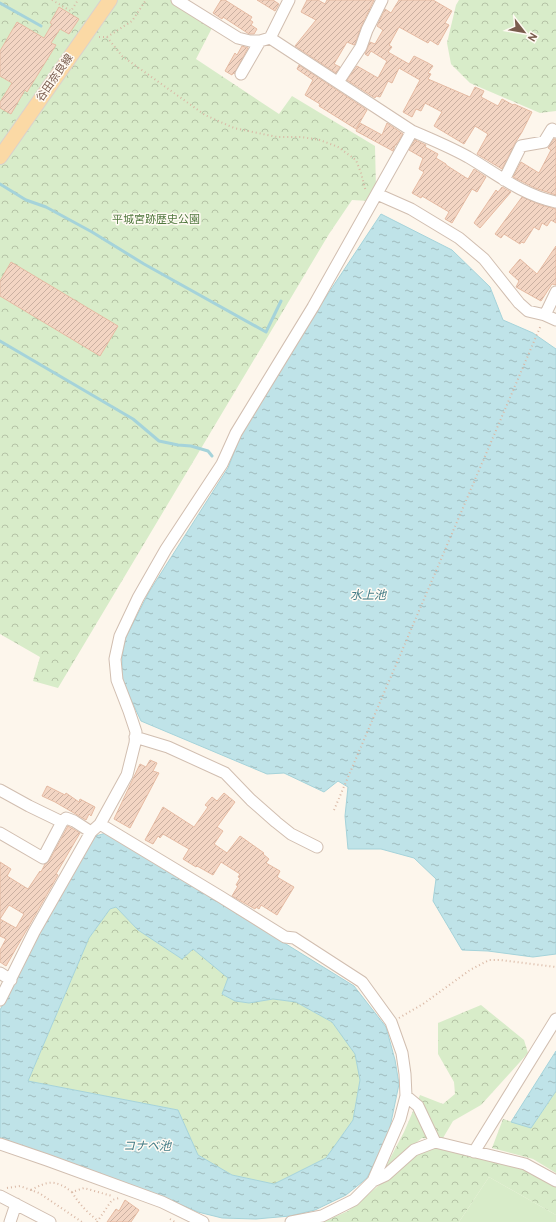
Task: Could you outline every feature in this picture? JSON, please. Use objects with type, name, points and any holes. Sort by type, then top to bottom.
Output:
[{"type":"main road","name":"谷田奈良線","points":[[0,157],[110,0]]},
{"type":"street","points":[[177,0],[238,38],[250,41],[265,39],[338,82],[412,131],[436,141],[469,158],[504,180],[536,197],[556,202]]},
{"type":"street","points":[[241,74],[289,0]]},
{"type":"street","points":[[338,82],[361,47],[367,30],[382,0]]},
{"type":"street","points":[[504,180],[521,146],[544,142],[552,129],[556,132]]},
{"type":"street","points":[[0,1000],[34,932],[127,775],[136,732],[116,680],[115,659],[120,636],[138,598],[166,549],[222,464],[236,433],[313,307],[412,131]]},
{"type":"street","points":[[376,196],[411,209],[459,238],[484,259],[519,303],[528,310],[545,314],[556,320]]},
{"type":"street","points":[[545,314],[556,292]]},
{"type":"street","points":[[136,737],[168,747],[225,773],[251,800],[276,822],[291,834],[317,847]]},
{"type":"street","points":[[0,790],[62,822]]},
{"type":"street","points":[[0,833],[43,858],[62,822],[66,818],[96,828],[221,897],[285,937],[294,938],[362,982],[391,1022],[402,1052],[405,1074],[406,1096],[400,1119],[373,1181]]},
{"type":"street","points":[[0,972],[11,980]]},
{"type":"street","points":[[474,1152],[556,1019]]},
{"type":"street","points":[[406,1096],[418,1106],[435,1142]]},
{"type":"street","points":[[291,1222],[322,1216],[354,1200],[373,1181],[386,1175],[414,1150],[435,1142],[525,1164],[556,1181]]},
{"type":"street","points":[[0,1144],[162,1202],[204,1222]]},
{"type":"street","points":[[3,1192],[16,1204],[50,1222]]},
{"type":"street","points":[[10,1222],[16,1204]]},
{"type":"path","points":[[52,0],[71,11],[78,0]]},
{"type":"path","points":[[146,0],[132,21],[107,37],[122,56],[205,115],[234,128],[277,137],[301,137],[320,140],[338,146],[356,160],[366,192],[376,196]]},
{"type":"path","points":[[334,810],[545,314]]},
{"type":"path","points":[[391,1022],[423,1004],[470,970],[489,960],[556,967]]},
{"type":"path","points":[[31,1190],[45,1183],[58,1183],[72,1192],[77,1201],[98,1221],[112,1200],[123,1197]]},
{"type":"path","points":[[3,1192],[20,1186],[39,1193],[82,1222]]},
{"type":"path","points":[[72,1192],[84,1188],[119,1198]]},
{"type":"path","points":[[165,1215],[175,1222]]},
{"type":"green space","name":"平城宮跡歴史公園","points":[[0,0],[173,0],[213,26],[196,59],[279,114],[292,96],[375,146],[376,189],[369,201],[352,200],[329,234],[58,688],[33,681],[40,657],[0,634]]},
{"type":"green space","points":[[459,0],[556,0],[556,111],[540,113],[470,83],[451,64],[447,43],[456,5]]},
{"type":"green space","points":[[116,907],[138,930],[182,959],[193,949],[228,978],[222,994],[235,1001],[249,1003],[273,999],[296,1002],[332,1022],[355,1053],[360,1080],[353,1120],[326,1158],[274,1184],[232,1175],[198,1155],[178,1110],[28,1081],[89,938],[110,909]]},
{"type":"green space","points":[[481,1005],[524,1040],[528,1053],[481,1105],[453,1121],[443,1138],[451,1141],[422,1138],[385,1168],[404,1132],[420,1095],[443,1104],[455,1094],[454,1082],[438,1054],[438,1023]]},
{"type":"green space","points":[[556,1091],[556,1173],[533,1159],[492,1148],[503,1119],[531,1128]]},
{"type":"green space","points":[[434,1147],[524,1167],[556,1184],[556,1215],[489,1177],[459,1222],[323,1222],[348,1211],[424,1148]]},
{"type":"green space","points":[[489,1177],[556,1215],[556,1222],[459,1222]]},
{"type":"water","name":"水上池","points":[[381,214],[452,250],[490,287],[503,320],[533,333],[556,349],[556,954],[533,957],[488,951],[462,950],[433,901],[436,879],[414,858],[381,849],[348,849],[345,816],[348,787],[338,781],[324,792],[284,773],[267,774],[141,721],[122,680],[122,658],[125,639],[149,592],[228,468],[240,437],[318,309]]},
{"type":"water","name":"コナベ池","points":[[106,833],[354,986],[386,1027],[395,1060],[399,1084],[389,1132],[367,1178],[346,1195],[315,1210],[290,1216],[256,1219],[222,1218],[198,1212],[161,1196],[0,1139],[0,1010],[60,893],[92,837]],"holes":[[[116,907],[138,930],[182,959],[193,949],[228,978],[222,994],[235,1001],[249,1003],[273,999],[296,1002],[332,1022],[355,1054],[360,1080],[353,1120],[326,1158],[274,1184],[232,1175],[198,1155],[178,1110],[28,1081],[89,938],[110,909]]]},
{"type":"water","points":[[556,1051],[556,1091],[531,1128],[511,1122]]},
{"type":"building","points":[[221,0],[225,0],[252,17],[250,20],[253,22],[251,25],[257,29],[254,34],[249,34],[223,17],[222,19],[213,13]]},
{"type":"building","points":[[257,0],[273,0],[279,4],[275,11]]},
{"type":"building","points":[[307,0],[318,0],[325,4],[327,0],[374,0],[361,27],[355,44],[354,45],[347,42],[334,64],[340,67],[336,73],[295,46],[316,20],[301,12]]},
{"type":"building","points":[[399,0],[433,0],[452,11],[445,23],[449,25],[438,45],[430,40],[428,43],[399,27],[389,45],[392,47],[388,52],[409,64],[414,56],[428,63],[433,66],[428,73],[431,74],[428,79],[470,97],[475,87],[484,91],[481,97],[498,106],[502,99],[532,112],[502,169],[477,154],[488,134],[475,126],[464,144],[434,126],[442,112],[425,103],[421,111],[416,109],[412,117],[403,112],[420,80],[399,68],[392,83],[388,81],[380,97],[376,96],[375,98],[347,80],[357,66],[378,78],[387,61],[371,51],[368,56],[365,54],[370,42],[375,44],[383,30],[377,26],[385,9],[391,13]]},
{"type":"building","points":[[59,7],[79,19],[69,34],[60,29],[51,43],[56,45],[27,92],[25,90],[11,114],[0,108],[0,102],[12,83],[0,76],[0,51],[17,22],[44,38]]},
{"type":"building","points":[[242,46],[248,48],[234,74],[233,73],[232,75],[225,71],[235,53],[237,55]]},
{"type":"building","points":[[299,65],[367,110],[356,129],[319,106],[320,104],[305,95],[313,80],[297,69]]},
{"type":"building","points":[[360,123],[382,135],[387,123],[403,134],[395,145],[393,151],[356,131]]},
{"type":"building","points":[[554,139],[556,139],[556,195],[535,188],[513,177],[521,162],[539,173],[551,150],[548,148]]},
{"type":"building","points":[[415,140],[426,145],[425,147],[438,154],[436,158],[468,179],[474,169],[486,177],[477,192],[472,189],[452,223],[445,219],[449,212],[422,196],[421,198],[412,193],[424,172],[419,169],[423,158],[409,150]]},
{"type":"building","points":[[502,187],[511,192],[480,228],[474,223],[496,190],[498,192]]},
{"type":"building","points":[[522,197],[541,205],[556,209],[556,223],[551,220],[547,226],[542,223],[539,230],[534,227],[524,243],[521,242],[520,244],[504,234],[501,238],[495,234]]},
{"type":"building","points":[[556,246],[556,285],[552,284],[541,301],[516,287],[519,281],[509,272],[520,259],[537,274]]},
{"type":"building","points":[[11,262],[118,326],[100,356],[0,296],[0,281]]},
{"type":"building","points":[[150,760],[157,763],[153,771],[159,773],[130,828],[114,819],[140,764],[146,767]]},
{"type":"building","points":[[47,786],[65,795],[66,793],[79,802],[80,799],[95,807],[91,816],[89,814],[86,820],[42,796]]},
{"type":"building","points":[[224,793],[235,802],[217,827],[223,831],[214,844],[227,853],[240,836],[264,853],[263,854],[269,859],[266,863],[280,871],[277,877],[294,887],[277,915],[261,905],[259,909],[256,907],[255,909],[232,896],[238,886],[236,885],[240,878],[238,877],[240,874],[221,862],[213,875],[183,859],[189,849],[163,834],[160,838],[158,836],[153,844],[145,840],[163,807],[194,827],[208,807],[205,805],[212,797],[217,801]]},
{"type":"building","points":[[68,826],[80,833],[6,966],[0,962],[0,950],[6,939],[0,936],[0,919],[0,862],[11,869],[7,876],[28,889],[45,864],[49,861]],"holes":[[[9,905],[24,914],[16,928],[0,919]]]},
{"type":"building","points":[[125,1200],[139,1210],[131,1222],[107,1222],[116,1209],[119,1211]]},
{"type":"waterway","points":[[0,3],[41,26]]},
{"type":"waterway","points":[[0,184],[26,200],[46,207],[92,232],[144,264],[266,332],[281,301]]},
{"type":"waterway","points":[[0,341],[133,419],[159,441],[191,446],[208,451],[212,456]]}]
